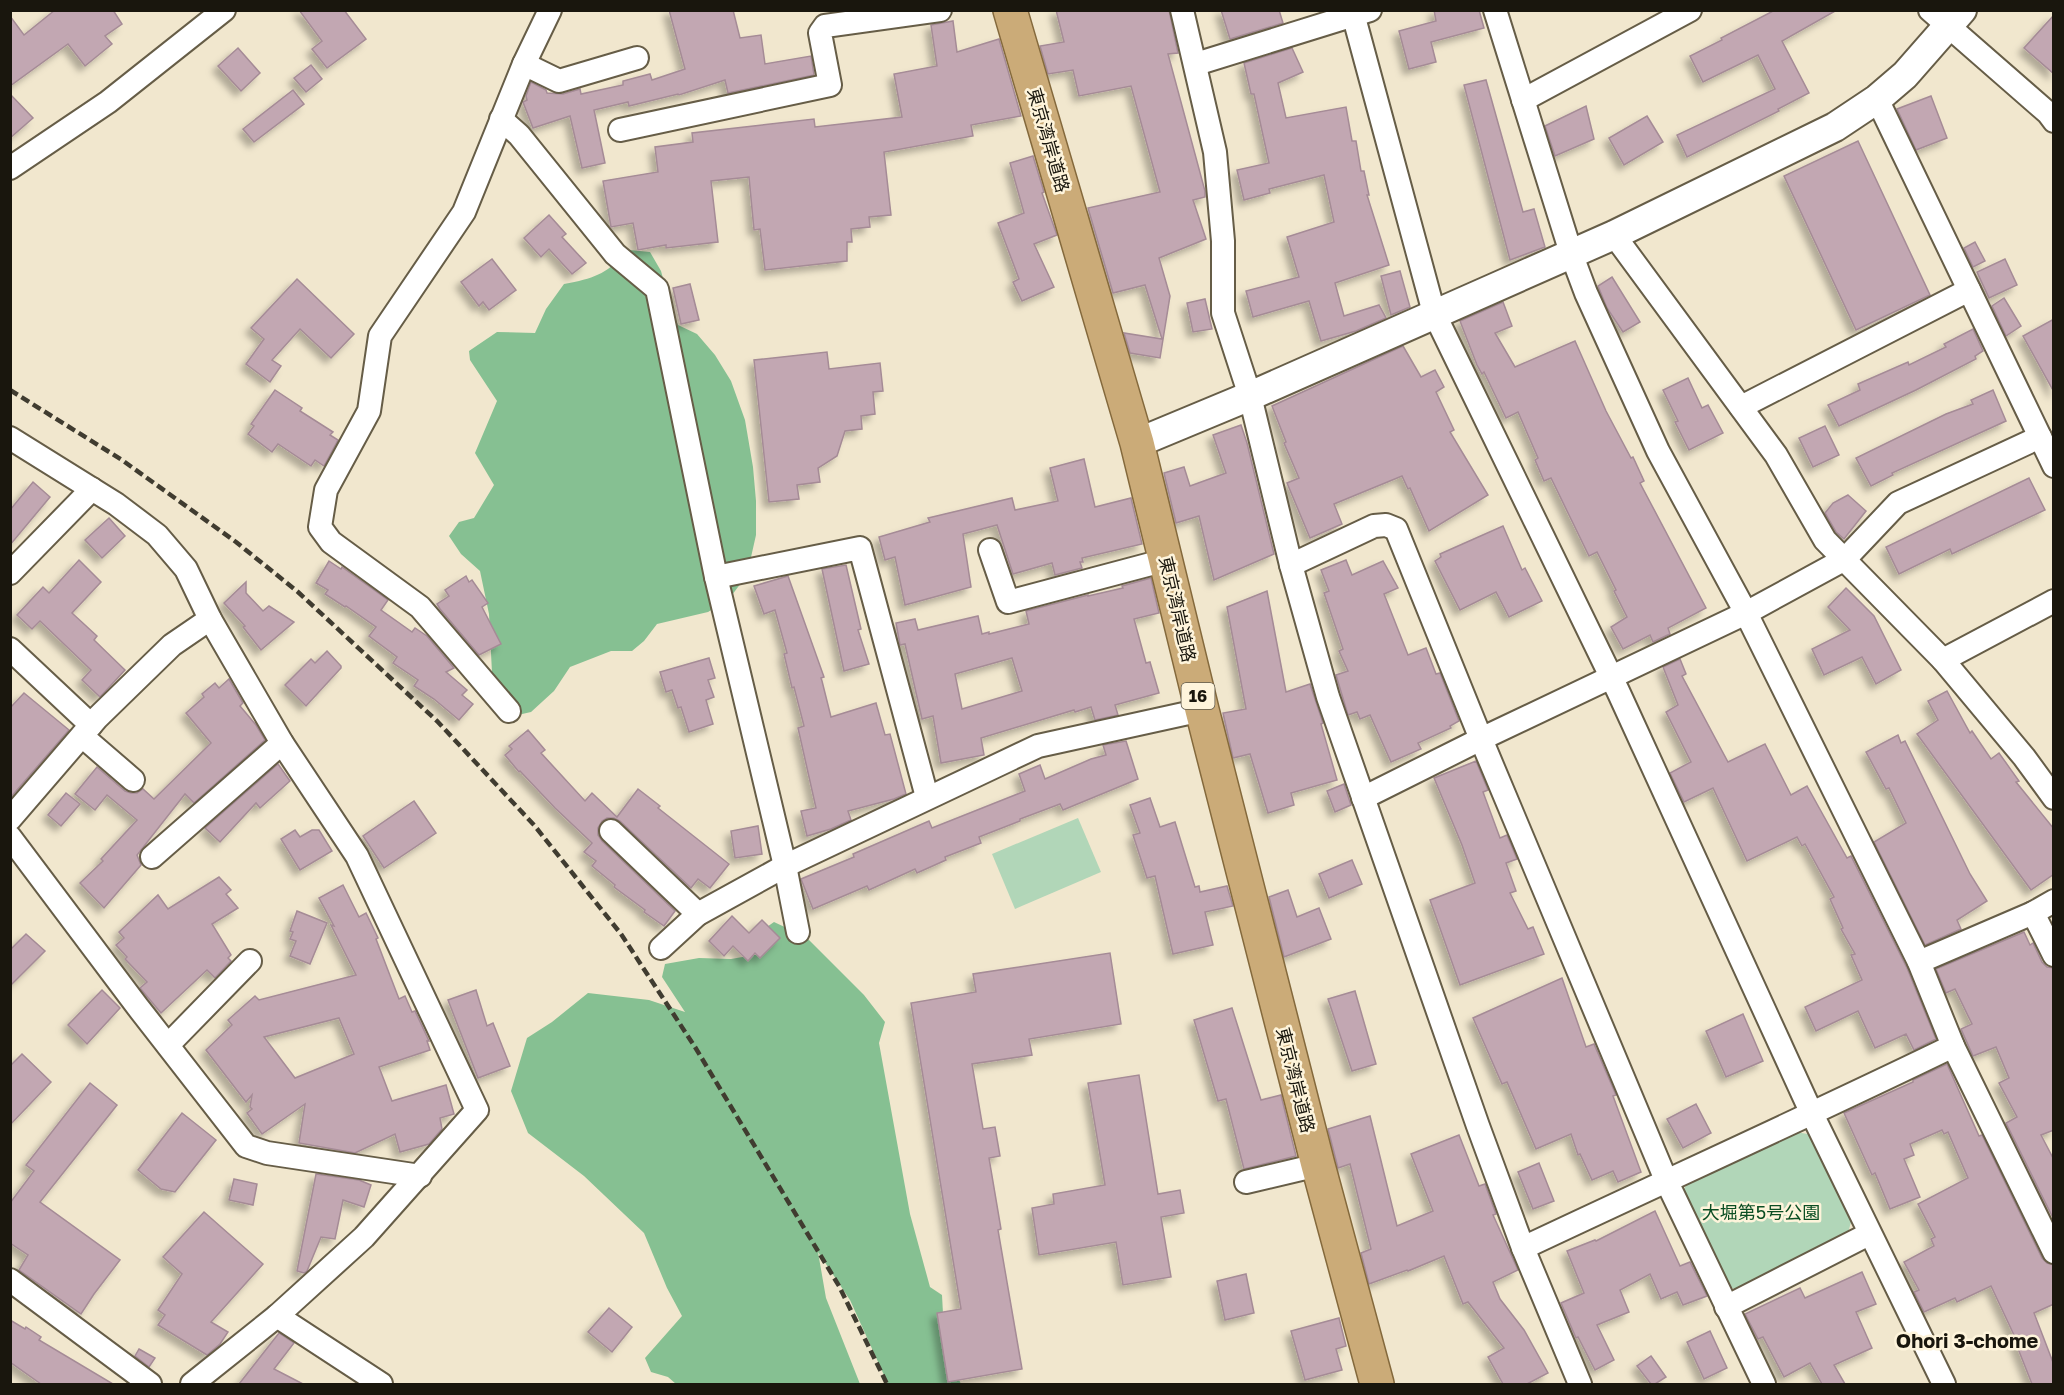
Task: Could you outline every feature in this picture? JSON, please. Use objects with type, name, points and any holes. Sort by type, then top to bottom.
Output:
[{"type":"highway","name":"東京湾岸道路","points":[[1010,10],[1137,443],[1318,1166],[1377,1384]]},
{"type":"street","points":[[10,168],[108,102],[224,10]]},
{"type":"street","points":[[509,711],[420,607],[331,542],[320,527],[326,489],[369,411],[380,336],[464,212],[524,64],[550,10]]},
{"type":"street","points":[[620,130],[830,85],[820,33],[825,26],[940,10]]},
{"type":"street","points":[[1182,10],[1215,152],[1223,241],[1223,313],[1250,396],[1291,565],[1328,697],[1478,1126],[1524,1248],[1580,1384]]},
{"type":"street","points":[[1495,10],[1570,253],[1586,293],[1658,451],[1746,613],[1919,962],[1953,1046],[2054,1252]]},
{"type":"street","points":[[1196,64],[1358,12],[1434,313],[1611,677],[1812,1114],[1944,1384]]},
{"type":"street","points":[[1523,100],[1681,12]]},
{"type":"street","points":[[1137,443],[1250,396],[1614,235],[1835,128],[1877,99],[1905,75],[1947,16],[2054,121]]},
{"type":"street","points":[[524,64],[559,81],[638,58]]},
{"type":"street","points":[[1877,99],[2054,466]]},
{"type":"street","points":[[501,119],[519,135],[615,254],[657,289],[716,577],[785,866],[798,932]]},
{"type":"street","points":[[1614,235],[1776,454],[1825,540],[1943,660],[2024,757],[2054,798]]},
{"type":"street","points":[[1741,407],[1969,290]]},
{"type":"street","points":[[1363,798],[1481,739],[1746,613],[1845,559],[1898,503],[2040,437]]},
{"type":"street","points":[[10,438],[116,504],[157,535],[186,570],[210,619],[282,743],[357,856],[477,1110],[364,1237],[277,1316],[192,1384]]},
{"type":"street","points":[[10,573],[92,489]]},
{"type":"street","points":[[1291,565],[1374,526],[1386,525],[1396,530],[1666,1180],[1764,1384]]},
{"type":"street","points":[[716,577],[860,548],[927,797]]},
{"type":"street","points":[[990,550],[1008,602],[1166,560]]},
{"type":"street","points":[[1943,660],[2054,602]]},
{"type":"street","points":[[10,819],[87,730],[172,645],[210,619]]},
{"type":"street","points":[[10,650],[133,780]]},
{"type":"street","points":[[661,948],[698,914],[785,866],[1038,746],[1202,710]]},
{"type":"street","points":[[152,857],[282,743]]},
{"type":"street","points":[[611,831],[698,914]]},
{"type":"street","points":[[10,837],[246,1146],[267,1153],[420,1176]]},
{"type":"street","points":[[1919,962],[2033,913],[2054,901]]},
{"type":"street","points":[[2033,913],[2054,955]]},
{"type":"street","points":[[168,1045],[250,961]]},
{"type":"street","points":[[1524,1248],[1953,1046]]},
{"type":"street","points":[[1246,1182],[1318,1166]]},
{"type":"street","points":[[1726,1306],[1869,1234]]},
{"type":"street","points":[[10,1280],[150,1384]]},
{"type":"street","points":[[277,1316],[381,1384]]},
{"type":"green space","points":[[629,250],[650,252],[661,271],[678,325],[697,334],[715,355],[731,381],[745,420],[756,501],[756,535],[747,575],[729,599],[708,612],[657,624],[644,641],[632,651],[611,651],[570,667],[554,691],[531,712],[509,717],[493,692],[489,614],[480,571],[461,554],[449,536],[459,522],[474,518],[494,485],[475,453],[497,401],[470,360],[469,351],[497,332],[535,333],[546,309],[564,284],[600,274],[614,265]]},
{"type":"green space","points":[[1078,818],[1101,872],[1015,909],[992,854]]},
{"type":"green space","points":[[774,922],[806,937],[864,995],[885,1022],[879,1043],[910,1214],[930,1287],[942,1295],[945,1351],[961,1384],[888,1384],[850,1300],[818,1252],[826,1298],[860,1384],[676,1384],[668,1377],[651,1372],[645,1358],[682,1316],[667,1288],[644,1233],[584,1176],[528,1133],[511,1091],[527,1038],[552,1022],[588,993],[649,1000],[685,1012],[662,977],[665,964],[699,958],[731,959],[760,954],[764,929]]},
{"type":"green space","name":"大堀第5号公園","points":[[1795,1132],[1808,1134],[1851,1222],[1848,1233],[1739,1291],[1730,1287],[1683,1191],[1690,1178]]},
{"type":"building","points":[[55,10],[113,10],[122,24],[105,36],[112,44],[85,66],[68,44],[10,86],[10,16],[24,35]]},
{"type":"building","points":[[299,10],[344,10],[366,39],[327,68],[312,49],[322,41]]},
{"type":"building","points":[[669,10],[733,10],[740,38],[761,35],[765,64],[811,56],[814,75],[728,93],[725,80],[679,95],[629,106],[628,102],[594,110],[605,163],[582,168],[570,116],[533,128],[523,102],[527,100],[526,96],[531,82],[546,90],[547,93],[563,94],[580,89],[581,94],[623,85],[623,81],[650,74],[652,80],[685,69]]},
{"type":"building","points":[[1056,10],[1169,10],[1178,53],[1168,54],[1205,191],[1205,197],[1193,200],[1206,239],[1159,258],[1170,296],[1160,358],[1130,353],[1124,333],[1162,339],[1145,285],[1113,293],[1088,208],[1160,192],[1131,86],[1079,96],[1073,70],[1048,74],[1040,46],[1064,42]]},
{"type":"building","points":[[1221,10],[1279,10],[1283,23],[1230,39]]},
{"type":"building","points":[[1434,10],[1479,10],[1484,28],[1431,42],[1436,62],[1409,69],[1399,31],[1436,21]]},
{"type":"building","points":[[1775,10],[1837,10],[1782,41],[1809,93],[1778,109],[1779,111],[1687,157],[1677,135],[1775,89],[1758,55],[1703,82],[1690,56]]},
{"type":"building","points":[[2054,15],[2054,74],[2024,48]]},
{"type":"building","points":[[953,21],[957,52],[999,39],[1021,116],[971,125],[973,136],[884,152],[891,215],[869,217],[870,227],[851,229],[852,242],[847,242],[847,261],[765,270],[760,229],[754,230],[749,177],[711,181],[718,242],[666,248],[666,245],[638,250],[633,223],[611,227],[603,181],[658,172],[655,147],[693,142],[692,133],[814,119],[815,127],[902,117],[894,74],[937,66],[931,25]]},
{"type":"building","points":[[238,48],[260,73],[241,91],[218,66]]},
{"type":"building","points":[[1292,48],[1303,72],[1278,83],[1286,118],[1346,107],[1352,141],[1356,141],[1361,171],[1364,171],[1369,195],[1367,195],[1389,265],[1335,283],[1344,316],[1379,305],[1386,318],[1356,331],[1321,341],[1309,301],[1253,317],[1246,291],[1299,277],[1287,237],[1334,222],[1324,175],[1269,189],[1270,193],[1244,200],[1237,170],[1269,163],[1254,94],[1251,94],[1244,63]]},
{"type":"building","points":[[311,65],[322,79],[306,92],[294,78]]},
{"type":"building","points":[[1486,80],[1523,212],[1534,209],[1545,247],[1510,260],[1464,85]]},
{"type":"building","points":[[293,90],[304,104],[254,142],[243,129]]},
{"type":"building","points":[[10,94],[33,118],[10,138]]},
{"type":"building","points":[[1931,96],[1947,138],[1916,150],[1897,109]]},
{"type":"building","points":[[1586,106],[1594,139],[1555,156],[1545,126]]},
{"type":"building","points":[[1647,116],[1663,142],[1624,165],[1609,138]]},
{"type":"building","points":[[1858,141],[1930,295],[1856,330],[1784,176]]},
{"type":"building","points":[[1033,156],[1044,192],[1042,193],[1057,235],[1034,244],[1054,287],[1022,301],[1013,282],[1019,279],[998,223],[1024,213],[1010,163]]},
{"type":"building","points":[[549,215],[566,234],[562,237],[586,263],[572,274],[549,249],[541,257],[524,238]]},
{"type":"building","points":[[1975,242],[1985,261],[1973,267],[1964,248]]},
{"type":"building","points":[[492,259],[516,290],[489,310],[483,302],[479,306],[461,282]]},
{"type":"building","points":[[2005,259],[2017,285],[1989,298],[1977,272]]},
{"type":"building","points":[[1400,271],[1410,307],[1391,315],[1381,276]]},
{"type":"building","points":[[1612,277],[1640,322],[1623,332],[1607,308],[1598,286]]},
{"type":"building","points":[[297,279],[354,334],[331,358],[300,329],[272,360],[281,366],[270,382],[246,364],[264,339],[251,328]]},
{"type":"building","points":[[690,284],[699,320],[681,324],[673,288]]},
{"type":"building","points":[[2004,298],[2021,326],[2006,336],[1992,306]]},
{"type":"building","points":[[1205,299],[1212,329],[1193,332],[1187,303]]},
{"type":"building","points":[[1503,302],[1512,326],[1495,333],[1515,367],[1575,341],[1606,411],[1644,481],[1640,483],[1706,608],[1668,628],[1670,634],[1653,642],[1650,635],[1623,649],[1611,627],[1627,617],[1597,552],[1589,556],[1551,478],[1544,481],[1535,460],[1538,458],[1518,412],[1506,418],[1484,372],[1482,374],[1477,365],[1460,321]]},
{"type":"building","points":[[2054,319],[2054,392],[2023,336]]},
{"type":"building","points":[[1973,329],[1983,351],[1975,356],[1976,359],[1839,426],[1828,405],[1860,390],[1858,384],[1908,362],[1909,365],[1946,347],[1944,344]]},
{"type":"building","points":[[1403,346],[1421,377],[1435,370],[1444,387],[1436,392],[1454,430],[1450,432],[1488,495],[1429,531],[1410,488],[1408,489],[1402,476],[1334,504],[1342,524],[1310,538],[1287,483],[1299,478],[1272,406]]},
{"type":"building","points":[[827,352],[829,369],[880,363],[883,391],[873,392],[875,414],[861,416],[862,429],[845,431],[837,456],[818,468],[820,482],[797,485],[799,499],[769,502],[754,360]]},
{"type":"building","points":[[1688,378],[1702,408],[1708,405],[1723,433],[1689,450],[1663,390]]},
{"type":"building","points":[[275,390],[302,408],[300,411],[333,432],[330,435],[338,440],[324,466],[315,460],[311,466],[278,444],[272,452],[248,434],[254,426],[251,424]]},
{"type":"building","points":[[1993,390],[2006,421],[1892,473],[1893,475],[1871,486],[1856,458],[1946,414],[1973,404],[1971,400]]},
{"type":"building","points":[[1241,425],[1274,554],[1214,580],[1199,516],[1176,523],[1164,473],[1184,467],[1190,486],[1226,473],[1213,435]]},
{"type":"building","points":[[1825,426],[1839,455],[1813,467],[1799,438]]},
{"type":"building","points":[[1084,459],[1095,507],[1131,498],[1142,544],[1082,558],[1083,562],[1080,562],[1082,568],[1055,575],[1052,563],[1013,574],[997,525],[963,534],[971,587],[905,605],[895,557],[885,560],[879,537],[930,522],[928,518],[1012,498],[1015,510],[1058,501],[1050,468]]},
{"type":"building","points":[[2029,478],[2045,510],[1952,554],[1950,549],[1899,574],[1886,547]]},
{"type":"building","points":[[33,482],[50,497],[10,545],[10,510]]},
{"type":"building","points":[[1848,495],[1866,511],[1844,539],[1836,532],[1825,513],[1833,503]]},
{"type":"building","points":[[109,518],[125,536],[102,558],[85,540]]},
{"type":"building","points":[[1503,526],[1522,570],[1525,568],[1542,601],[1509,617],[1496,592],[1460,610],[1435,561],[1441,557],[1440,554]]},
{"type":"building","points":[[79,560],[101,582],[72,613],[97,636],[94,640],[125,670],[100,697],[82,680],[91,670],[40,621],[32,629],[17,615],[43,587],[49,593]]},
{"type":"building","points":[[1346,560],[1352,575],[1383,561],[1398,588],[1384,594],[1408,655],[1426,648],[1436,674],[1440,673],[1459,721],[1450,726],[1451,728],[1418,743],[1421,749],[1391,762],[1370,715],[1360,719],[1357,712],[1348,715],[1336,675],[1348,671],[1339,651],[1343,649],[1324,593],[1329,591],[1321,570]]},
{"type":"building","points":[[329,561],[341,569],[342,567],[388,600],[381,610],[412,632],[415,628],[427,636],[454,668],[446,672],[467,690],[462,695],[473,704],[459,720],[414,686],[418,680],[393,663],[397,657],[369,636],[376,627],[325,594],[328,590],[316,583]]},
{"type":"building","points":[[846,565],[861,629],[858,630],[869,664],[844,671],[822,569]]},
{"type":"building","points":[[466,576],[469,582],[472,580],[488,603],[482,607],[501,644],[479,655],[437,604],[449,596],[445,590]]},
{"type":"building","points":[[788,576],[824,677],[821,678],[831,717],[876,703],[885,735],[890,734],[906,794],[848,811],[851,820],[807,836],[801,811],[816,808],[798,728],[804,726],[794,687],[792,688],[784,654],[787,653],[775,610],[764,614],[754,586]]},
{"type":"building","points":[[1151,578],[1159,613],[1134,619],[1146,663],[1150,662],[1159,693],[1115,705],[1118,715],[1095,720],[1091,707],[981,738],[984,755],[941,763],[933,716],[922,719],[905,644],[900,645],[896,623],[915,619],[918,630],[978,616],[982,634],[989,632],[989,634],[1029,624],[1026,611],[1123,588],[1122,586]],"holes":[[[1012,658],[1022,691],[962,709],[955,674]]]},
{"type":"building","points":[[246,582],[246,593],[263,611],[269,606],[294,622],[261,650],[243,627],[245,626],[224,603]]},
{"type":"building","points":[[1846,588],[1874,616],[1901,670],[1876,684],[1862,657],[1824,675],[1812,649],[1850,630],[1828,607]]},
{"type":"building","points":[[1267,591],[1286,692],[1310,684],[1323,723],[1321,724],[1337,780],[1291,793],[1294,805],[1268,813],[1250,754],[1233,758],[1223,713],[1246,709],[1227,607]]},
{"type":"building","points":[[327,651],[341,668],[306,706],[285,685],[311,659],[315,663]]},
{"type":"building","points":[[709,658],[715,678],[708,680],[714,697],[706,700],[713,724],[689,732],[681,707],[678,708],[672,690],[666,692],[660,672]]},
{"type":"building","points":[[1680,659],[1686,674],[1682,676],[1728,762],[1765,744],[1791,795],[1807,786],[1847,858],[1851,856],[1907,968],[1936,1039],[1914,1050],[1906,1034],[1875,1048],[1858,1011],[1816,1031],[1805,1007],[1862,980],[1851,955],[1855,954],[1841,929],[1843,928],[1830,899],[1834,897],[1805,844],[1802,846],[1797,837],[1747,861],[1713,788],[1684,802],[1670,773],[1691,762],[1666,712],[1678,705],[1663,667]]},
{"type":"building","points":[[229,679],[243,703],[240,706],[265,740],[194,803],[185,794],[137,855],[141,865],[104,908],[80,883],[103,861],[101,859],[137,820],[107,795],[95,810],[75,794],[97,767],[125,791],[137,793],[143,789],[154,799],[211,743],[186,713],[204,697],[202,694],[215,683],[219,688]]},
{"type":"building","points":[[1947,691],[1970,733],[1972,731],[1991,759],[1999,753],[2019,781],[2016,782],[2054,829],[2054,874],[2031,890],[1917,734],[1938,720],[1928,701]]},
{"type":"building","points":[[24,693],[69,730],[10,798],[10,708]]},
{"type":"building","points":[[528,730],[545,750],[541,753],[585,801],[592,793],[617,817],[638,789],[660,806],[658,808],[729,864],[710,888],[698,879],[691,888],[620,821],[607,818],[602,821],[598,828],[598,835],[602,841],[675,911],[664,926],[614,887],[615,885],[592,866],[596,861],[584,852],[592,843],[519,772],[505,755],[512,749],[509,746]]},
{"type":"building","points":[[1898,735],[1901,743],[1905,741],[1970,874],[1987,901],[1957,920],[1961,929],[1925,945],[1874,842],[1906,823],[1889,788],[1886,789],[1866,752]]},
{"type":"building","points":[[1126,741],[1138,779],[1063,810],[1060,804],[1020,819],[1020,821],[979,837],[981,843],[945,857],[946,860],[917,873],[915,869],[869,890],[867,886],[813,909],[801,879],[854,857],[853,854],[929,821],[932,828],[1025,791],[1019,774],[1040,765],[1045,779],[1106,755],[1103,745]]},
{"type":"building","points":[[1476,761],[1488,790],[1483,792],[1500,838],[1507,835],[1517,859],[1506,863],[1516,891],[1510,893],[1528,929],[1533,927],[1544,954],[1460,985],[1430,900],[1475,883],[1434,778]]},
{"type":"building","points":[[278,764],[290,781],[260,808],[256,803],[220,842],[205,828]]},
{"type":"building","points":[[1344,784],[1351,805],[1335,812],[1327,791]]},
{"type":"building","points":[[66,793],[80,804],[61,826],[48,815]]},
{"type":"building","points":[[1150,798],[1160,827],[1175,822],[1195,887],[1199,886],[1200,892],[1227,886],[1233,906],[1205,912],[1213,945],[1173,954],[1155,876],[1147,878],[1133,835],[1140,833],[1130,805]]},
{"type":"building","points":[[414,801],[436,833],[384,868],[363,836]]},
{"type":"building","points":[[758,826],[762,854],[735,858],[731,831]]},
{"type":"building","points":[[295,830],[300,837],[312,830],[319,830],[332,851],[300,870],[281,839]]},
{"type":"building","points":[[1352,860],[1362,884],[1329,898],[1319,874]]},
{"type":"building","points":[[219,877],[231,890],[226,894],[238,908],[212,924],[231,955],[228,958],[231,961],[215,978],[207,970],[161,1013],[140,988],[147,982],[125,959],[127,957],[116,945],[124,938],[119,932],[158,895],[168,909]]},
{"type":"building","points":[[343,885],[359,917],[366,913],[378,938],[376,939],[399,999],[405,996],[429,1041],[427,1041],[430,1050],[379,1067],[392,1101],[446,1085],[454,1114],[440,1118],[442,1129],[429,1144],[400,1152],[395,1134],[355,1153],[299,1143],[305,1104],[262,1134],[247,1113],[252,1109],[250,1107],[252,1095],[246,1102],[206,1050],[232,1025],[228,1020],[255,996],[259,1000],[356,975],[319,898]],"holes":[[[339,1018],[354,1054],[295,1078],[264,1037]]]},
{"type":"building","points":[[1288,890],[1297,917],[1319,908],[1331,939],[1284,957],[1269,897]]},
{"type":"building","points":[[297,911],[327,923],[310,964],[290,956],[296,941],[290,939],[293,932],[290,931]]},
{"type":"building","points":[[732,916],[749,933],[762,920],[780,938],[760,958],[755,953],[748,961],[733,946],[724,956],[709,941]]},
{"type":"building","points":[[2024,932],[2030,945],[2033,943],[2042,962],[2047,967],[2054,968],[2054,1130],[2041,1135],[2054,1160],[2054,1220],[2006,1123],[2017,1117],[1999,1083],[2009,1078],[1996,1047],[1973,1056],[1961,1029],[1972,1024],[1955,989],[1946,993],[1936,969]]},
{"type":"building","points":[[26,934],[45,951],[10,986],[10,950]]},
{"type":"building","points":[[1110,953],[1121,1024],[1029,1039],[1032,1055],[972,1064],[983,1129],[995,1127],[1000,1156],[989,1158],[1001,1229],[998,1230],[1022,1369],[948,1382],[937,1313],[961,1309],[911,1003],[976,992],[973,974]]},
{"type":"building","points":[[1562,978],[1586,1047],[1594,1044],[1616,1095],[1613,1096],[1641,1172],[1618,1182],[1613,1171],[1592,1180],[1580,1154],[1578,1155],[1571,1134],[1536,1149],[1507,1082],[1502,1084],[1473,1018]]},
{"type":"building","points":[[102,990],[120,1008],[87,1044],[68,1025]]},
{"type":"building","points":[[476,990],[487,1026],[493,1023],[510,1066],[478,1078],[448,1000]]},
{"type":"building","points":[[1355,991],[1376,1064],[1352,1071],[1328,999]]},
{"type":"building","points":[[1232,1008],[1261,1100],[1281,1095],[1296,1156],[1244,1169],[1226,1099],[1218,1101],[1194,1020]]},
{"type":"building","points":[[1743,1014],[1763,1061],[1726,1077],[1706,1031]]},
{"type":"building","points":[[22,1054],[51,1082],[10,1125],[10,1066]]},
{"type":"building","points":[[1947,1064],[1979,1136],[1982,1135],[2042,1258],[2054,1265],[2054,1304],[2034,1313],[2054,1365],[2054,1384],[2032,1384],[2014,1335],[1991,1286],[1957,1302],[1955,1298],[1924,1312],[1914,1292],[1919,1290],[1904,1262],[1934,1246],[1931,1239],[1935,1237],[1918,1204],[1968,1178],[1948,1132],[1944,1134],[1942,1130],[1910,1144],[1914,1155],[1904,1159],[1920,1197],[1890,1209],[1875,1173],[1872,1175],[1844,1113]]},
{"type":"building","points":[[1139,1075],[1158,1194],[1180,1190],[1184,1213],[1161,1217],[1171,1277],[1123,1285],[1116,1242],[1039,1255],[1032,1208],[1054,1204],[1053,1194],[1105,1185],[1088,1083]]},
{"type":"building","points":[[90,1083],[117,1105],[40,1202],[120,1260],[81,1314],[19,1270],[28,1255],[10,1243],[10,1203],[34,1171],[26,1165]]},
{"type":"building","points":[[1696,1104],[1711,1133],[1683,1148],[1667,1119]]},
{"type":"building","points":[[182,1113],[216,1140],[175,1192],[161,1189],[138,1170]]},
{"type":"building","points":[[1370,1116],[1397,1226],[1433,1211],[1411,1154],[1459,1135],[1479,1186],[1485,1184],[1496,1214],[1493,1215],[1518,1270],[1493,1282],[1500,1299],[1524,1330],[1548,1373],[1527,1384],[1503,1384],[1488,1357],[1504,1348],[1468,1302],[1463,1304],[1444,1256],[1369,1284],[1361,1253],[1371,1249],[1350,1164],[1338,1168],[1328,1129]]},
{"type":"building","points":[[1539,1163],[1554,1201],[1533,1209],[1518,1172]]},
{"type":"building","points":[[316,1174],[359,1180],[371,1185],[364,1207],[343,1200],[335,1239],[321,1237],[307,1271],[304,1273],[297,1271]]},
{"type":"building","points":[[234,1179],[257,1184],[253,1205],[229,1200]]},
{"type":"building","points":[[1655,1211],[1680,1266],[1690,1262],[1707,1296],[1683,1305],[1677,1292],[1661,1299],[1650,1274],[1620,1290],[1629,1312],[1597,1325],[1614,1360],[1595,1370],[1578,1337],[1576,1338],[1561,1303],[1584,1293],[1567,1251],[1596,1241]]},
{"type":"building","points":[[204,1212],[263,1264],[211,1322],[228,1332],[220,1344],[207,1355],[158,1325],[165,1315],[158,1310],[182,1274],[163,1257]]},
{"type":"building","points":[[1862,1272],[1876,1304],[1856,1312],[1872,1348],[1834,1365],[1845,1384],[1822,1384],[1810,1363],[1784,1377],[1763,1337],[1758,1339],[1745,1314],[1800,1288],[1805,1298]]},
{"type":"building","points":[[1246,1274],[1254,1313],[1225,1320],[1217,1281]]},
{"type":"building","points":[[609,1308],[632,1327],[612,1352],[588,1332]]},
{"type":"building","points":[[1339,1318],[1346,1346],[1336,1349],[1342,1370],[1305,1380],[1291,1331]]},
{"type":"building","points":[[10,1320],[25,1329],[26,1327],[41,1337],[39,1340],[113,1384],[41,1384],[10,1362]]},
{"type":"building","points":[[1710,1331],[1727,1368],[1704,1379],[1687,1342]]},
{"type":"building","points":[[279,1333],[294,1343],[274,1369],[303,1384],[239,1384]]},
{"type":"building","points":[[139,1349],[155,1358],[149,1367],[135,1356]]},
{"type":"building","points":[[1651,1356],[1666,1377],[1655,1384],[1651,1384],[1637,1366]]},
{"type":"railway","points":[[10,390],[122,460],[236,542],[298,592],[437,721],[534,825],[621,934],[695,1047],[839,1286],[887,1384]]},
{"type":"district","name":"Ohori 3-chome","points":[[1967,1340]]}]
